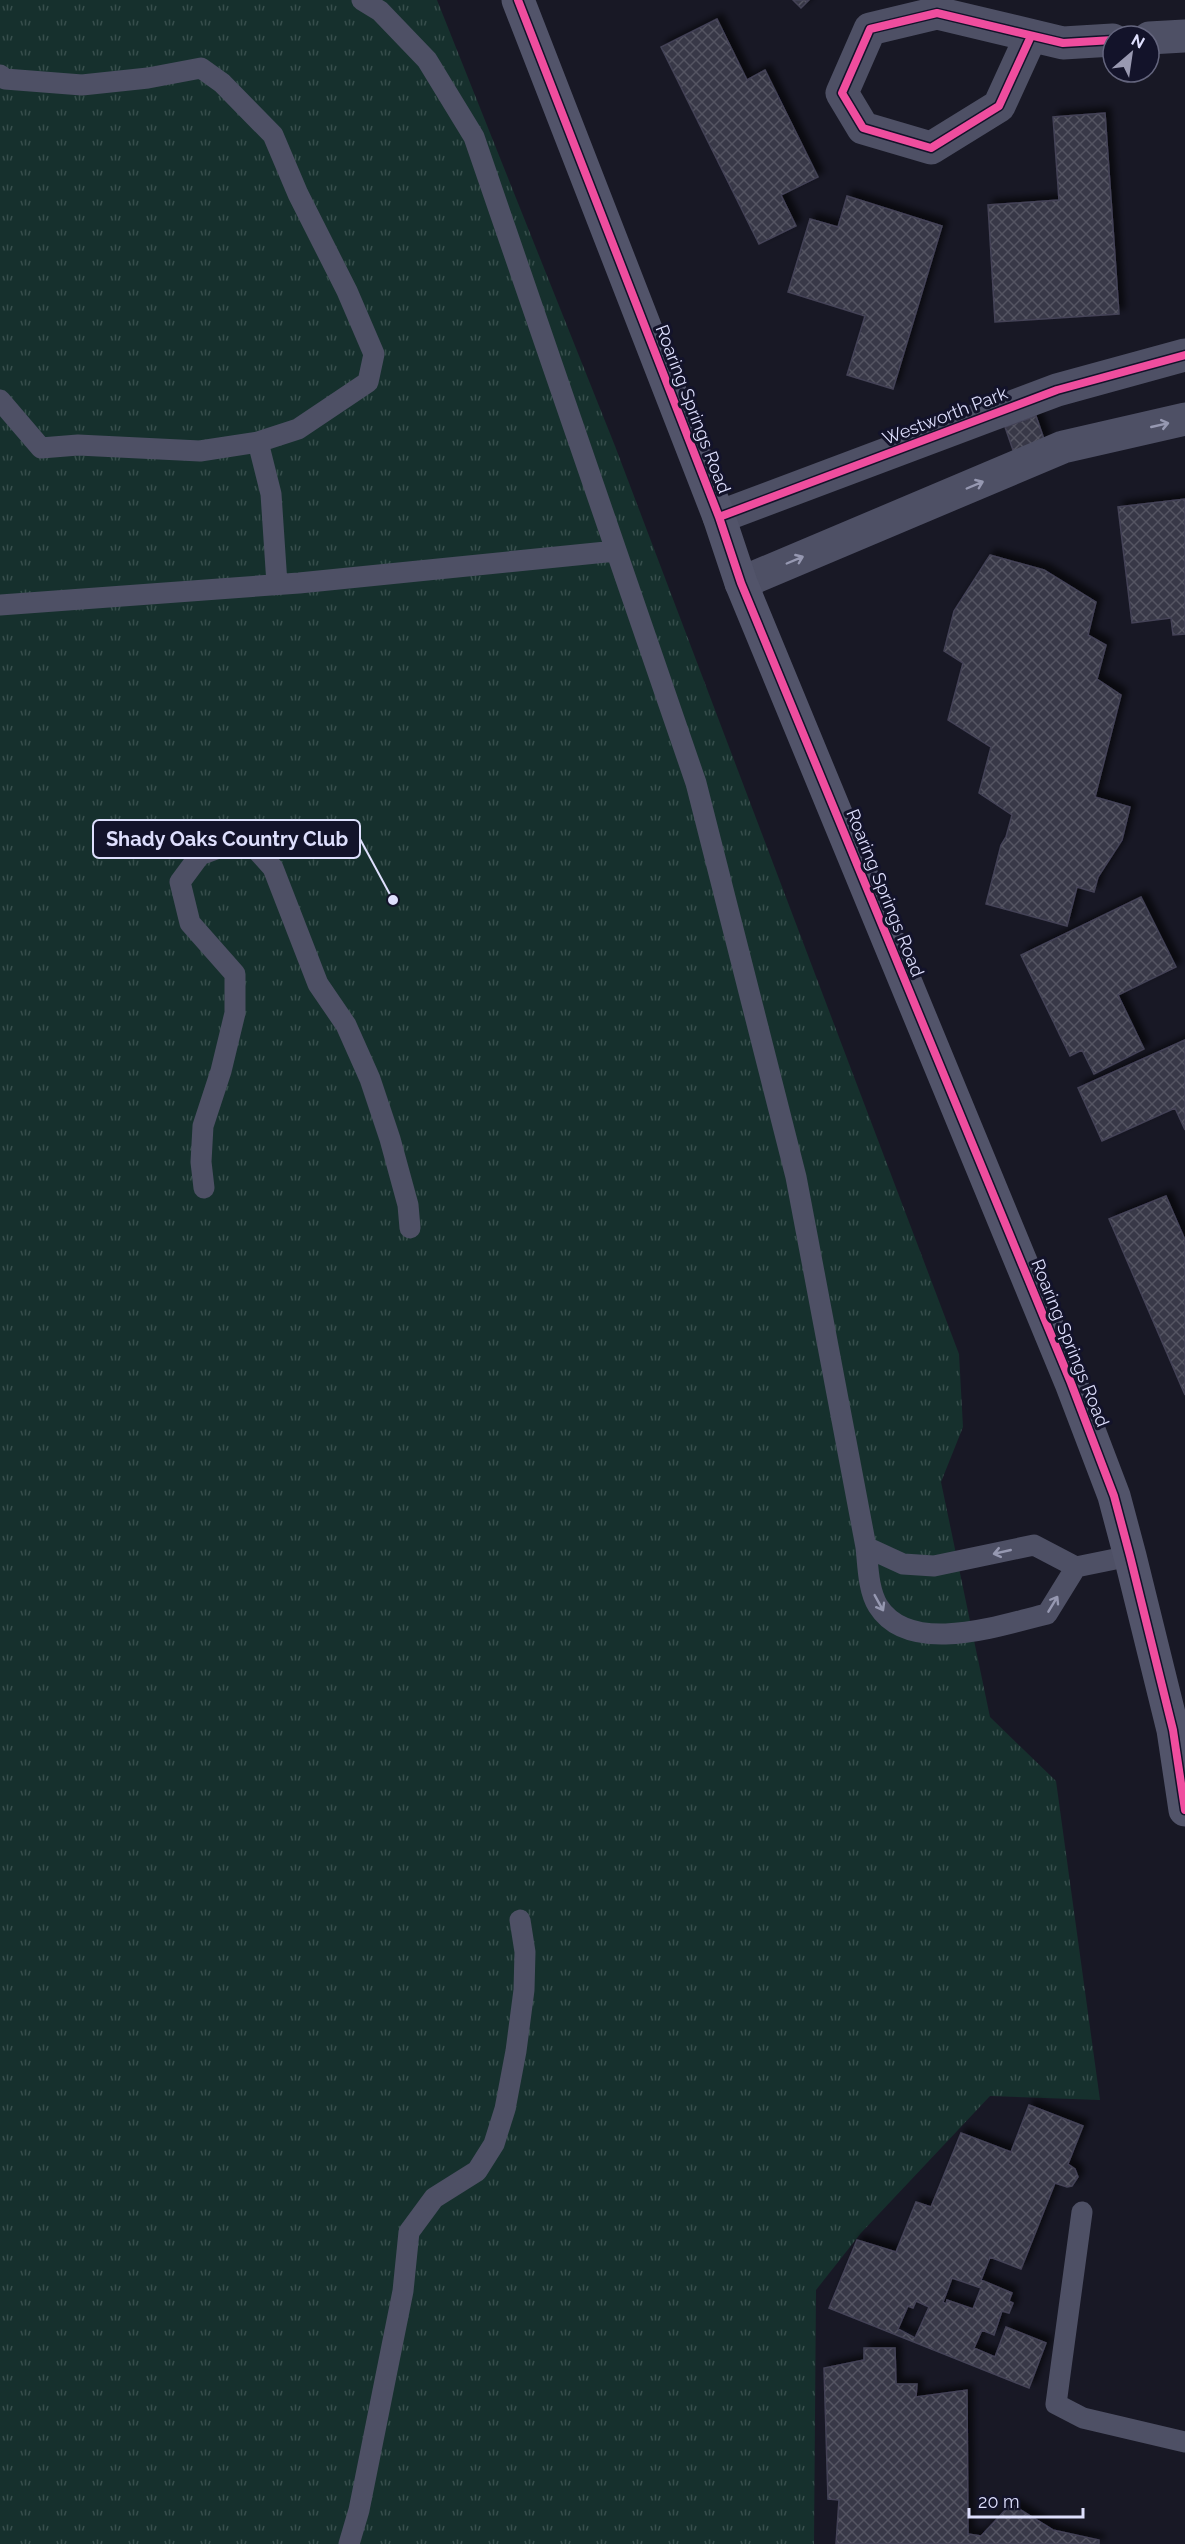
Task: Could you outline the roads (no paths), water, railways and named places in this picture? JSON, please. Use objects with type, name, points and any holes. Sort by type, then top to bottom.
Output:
[{"type":"street","name":"Roaring Springs Road","points":[[518,0],[719,517],[741,583],[1071,1383],[1114,1496],[1173,1730],[1185,1810]]},
{"type":"street","points":[[1031,36],[999,105],[931,148],[863,128],[842,93],[870,28],[937,13],[1063,43],[1101,41]]},
{"type":"street","points":[[1161,37],[1185,36]]},
{"type":"street","name":"Westworth Park","points":[[719,517],[1057,390],[1185,355]]},
{"type":"street","points":[[741,583],[1063,447],[1185,419]]},
{"type":"lane","points":[[362,0],[380,11],[428,60],[474,137],[696,783],[796,1177],[866,1547],[870,1582],[878,1606],[900,1628],[927,1635],[973,1631],[1047,1614],[1076,1567]]},
{"type":"lane","points":[[0,400],[41,448],[78,445],[156,451],[200,451],[258,442],[298,429],[368,382],[374,354],[347,291],[298,194],[273,135],[222,82],[201,68],[148,78],[82,85],[2,79]]},
{"type":"lane","points":[[258,442],[271,494],[277,584]]},
{"type":"lane","points":[[0,605],[277,584],[616,551]]},
{"type":"lane","points":[[204,1188],[201,1162],[202,1126],[221,1071],[235,1013],[235,974],[190,923],[180,882],[200,855],[246,838],[273,868],[318,984],[346,1025],[370,1079],[390,1139],[408,1205],[410,1228]]},
{"type":"lane","points":[[866,1547],[903,1564],[934,1566],[1034,1545],[1076,1567],[1130,1556]]},
{"type":"lane","points":[[349,2544],[360,2510],[403,2291],[409,2232],[434,2198],[477,2171],[494,2145],[506,2109],[524,1990],[525,1952],[520,1920]]},
{"type":"lane","points":[[1082,2212],[1056,2404],[1083,2418],[1185,2442]]},
{"type":"place","name":"Shady Oaks Country Club","points":[[393,900]]}]
